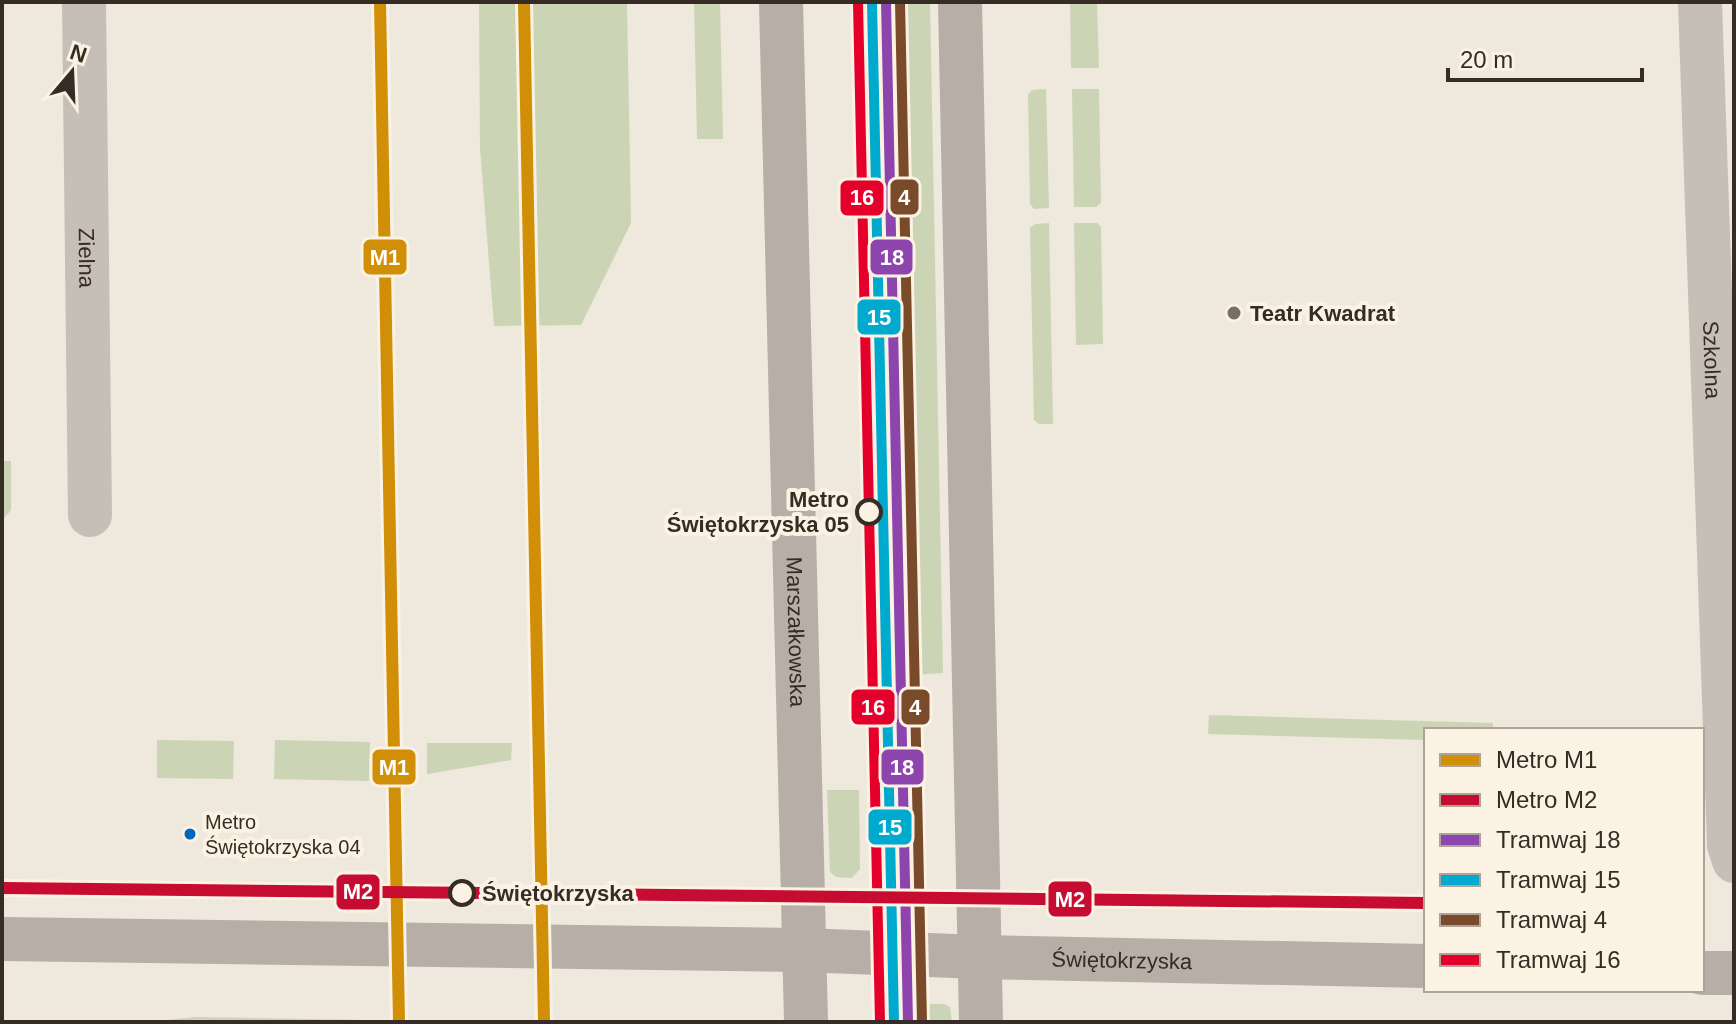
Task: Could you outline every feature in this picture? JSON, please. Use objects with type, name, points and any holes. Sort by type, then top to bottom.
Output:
[{"type":"main road","name":"Marszałkowska","points":[[781,2],[806,1022]]},
{"type":"main road","points":[[960,2],[981,1022]]},
{"type":"main road","name":"Świętokrzyska","points":[[2,939],[803,950],[979,957],[1424,966]]},
{"type":"main road","points":[[1704,973],[1734,973]]},
{"type":"street","name":"Zielna","points":[[84,2],[90,515]]},
{"type":"street","name":"Szkolna","points":[[1700,2],[1728,820],[1729,845],[1734,861]]},
{"type":"green space","points":[[479,2],[627,2],[631,223],[581,325],[494,326],[480,148]]},
{"type":"green space","points":[[694,2],[720,2],[723,139],[697,139]]},
{"type":"green space","points":[[902,2],[930,2],[943,673],[914,675]]},
{"type":"green space","points":[[1070,2],[1097,2],[1099,68],[1071,68]]},
{"type":"green space","points":[[1046,89],[1049,208],[1034,209],[1030,204],[1028,95],[1032,90]]},
{"type":"green space","points":[[1072,89],[1099,89],[1101,203],[1096,207],[1074,207]]},
{"type":"green space","points":[[1049,223],[1053,424],[1039,424],[1034,420],[1030,228],[1035,224]]},
{"type":"green space","points":[[1074,223],[1097,223],[1101,227],[1103,344],[1076,345]]},
{"type":"green space","points":[[2,461],[11,461],[11,510],[2,521]]},
{"type":"green space","points":[[1209,715],[1493,723],[1493,728],[1424,728],[1424,740],[1208,734]]},
{"type":"green space","points":[[157,740],[234,741],[233,779],[157,778]]},
{"type":"green space","points":[[275,740],[370,742],[369,781],[274,779]]},
{"type":"green space","points":[[427,743],[512,743],[511,760],[427,774]]},
{"type":"green space","points":[[827,790],[859,790],[860,869],[852,878],[836,877],[830,872]]},
{"type":"green space","points":[[930,1004],[950,1007],[952,1022],[923,1022],[925,1008]]},
{"type":"green space","points":[[197,1017],[477,1022],[166,1022]]},
{"type":"metro line","name":"M1","points":[[380,2],[399,1022]]},
{"type":"metro line","name":"M1","points":[[524,2],[544,1022]]},
{"type":"metro line","name":"M2","points":[[2,888],[1424,903]]},
{"type":"tram line","name":"15","points":[[872,2],[894,1022]]},
{"type":"tram line","name":"18","points":[[886,2],[908,1022]]},
{"type":"tram line","name":"4","points":[[900,2],[922,1022]]},
{"type":"tram line","name":"16","points":[[858,3],[880,1022]]},
{"type":"place","name":"Teatr Kwadrat","points":[[1234,313]]},
{"type":"place","name":"Metro Świętokrzyska 05","points":[[869,512]]},
{"type":"place","name":"Metro Świętokrzyska 04","points":[[190,834]]},
{"type":"place","name":"Świętokrzyska","points":[[462,893]]}]
